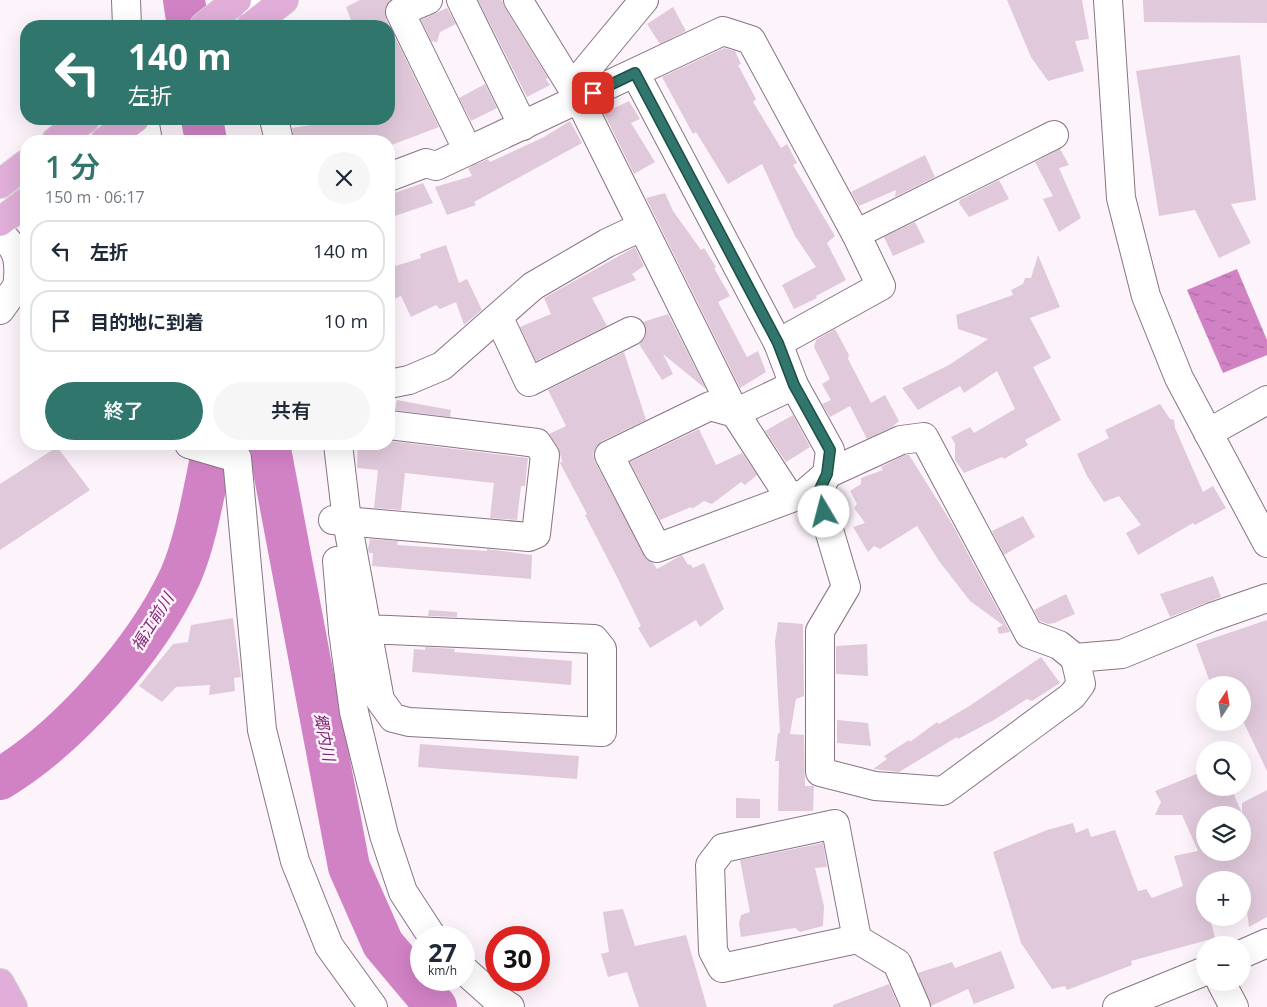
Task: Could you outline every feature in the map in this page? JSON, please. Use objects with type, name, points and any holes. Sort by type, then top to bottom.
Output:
[{"type":"main road","points":[[212,20],[237,0]]},
{"type":"main road","points":[[255,18],[284,0]]},
{"type":"main road","points":[[64,135],[77,125]]},
{"type":"main road","points":[[114,135],[127,125]]},
{"type":"main road","points":[[0,184],[20,169]]},
{"type":"main road","points":[[0,222],[20,207]]},
{"type":"main road","points":[[0,983],[13,1007]]},
{"type":"street","points":[[126,0],[127,20]]},
{"type":"street","points":[[428,0],[400,12],[468,151]]},
{"type":"street","points":[[461,0],[523,126]]},
{"type":"street","points":[[518,0],[575,93],[735,413],[790,498]]},
{"type":"street","points":[[575,93],[644,0]]},
{"type":"street","points":[[1108,0],[1121,198],[1146,296],[1179,378],[1267,544]]},
{"type":"street","points":[[395,175],[426,163],[436,166],[523,126],[575,93],[635,73],[723,31],[751,40],[882,286],[778,343]]},
{"type":"street","points":[[635,73],[778,343],[794,385],[830,450],[827,474],[818,493],[846,587],[820,631],[820,772],[875,786],[943,791],[1072,696],[1081,684],[1074,658],[1059,645],[1029,634],[924,437],[902,440],[827,474],[805,493],[657,548],[609,456],[710,406],[735,413],[794,385]]},
{"type":"street","points":[[856,234],[1054,134]]},
{"type":"street","points":[[395,383],[409,380],[442,366],[499,318],[533,286],[606,243],[642,227]]},
{"type":"street","points":[[0,234],[12,244],[17,257],[20,275]]},
{"type":"street","points":[[0,310],[20,284]]},
{"type":"street","points":[[499,318],[528,382],[631,331]]},
{"type":"street","points":[[1208,433],[1267,400]]},
{"type":"street","points":[[340,520],[529,536],[536,534],[545,455],[537,443],[395,426]]},
{"type":"street","points":[[210,450],[237,458],[262,730],[295,861],[329,946],[373,1007]]},
{"type":"street","points":[[325,450],[340,520],[354,630],[354,712],[384,835],[403,892],[425,926]]},
{"type":"street","points":[[338,450],[340,520]]},
{"type":"street","points":[[1074,658],[1122,654],[1212,617],[1267,598]]},
{"type":"street","points":[[354,630],[594,639],[602,649],[602,732],[409,722],[393,718],[380,700],[354,630]]},
{"type":"street","points":[[857,939],[835,824],[723,848],[710,866],[712,951],[722,968],[857,939],[897,964],[916,1007]]},
{"type":"street","points":[[1251,950],[1267,943]]},
{"type":"street","points":[[1117,1007],[1196,975]]},
{"type":"street","points":[[475,980],[494,997],[510,1007]]},
{"type":"street","points":[[1226,991],[1234,1007]]},
{"type":"water","points":[[1237,269],[1267,340],[1267,355],[1223,373],[1187,290]]},
{"type":"building","points":[[360,0],[391,0],[385,10],[386,20],[351,20],[346,7]]},
{"type":"building","points":[[478,0],[502,0],[548,78],[546,79],[550,85],[527,97]]},
{"type":"building","points":[[1007,0],[1082,0],[1089,39],[1075,41],[1084,71],[1048,81],[1031,57]]},
{"type":"building","points":[[1143,0],[1267,0],[1267,23],[1144,22]]},
{"type":"building","points":[[673,7],[686,31],[660,44],[647,24]]},
{"type":"building","points":[[447,8],[456,24],[440,32],[437,42],[431,41],[421,20]]},
{"type":"building","points":[[395,37],[439,127],[395,144],[395,135],[293,135],[292,128],[312,125],[395,125]]},
{"type":"building","points":[[724,48],[735,51],[741,64],[738,65],[756,99],[753,102],[781,148],[787,144],[797,163],[793,165],[835,236],[827,243],[846,280],[816,296],[817,298],[794,309],[782,285],[816,267],[795,236],[762,164],[728,184],[696,132],[693,134],[662,77]]},
{"type":"building","points":[[1240,55],[1256,200],[1231,204],[1251,243],[1219,258],[1195,210],[1159,216],[1136,71]]},
{"type":"building","points":[[485,84],[497,108],[471,121],[459,98]]},
{"type":"building","points":[[629,101],[640,119],[631,123],[655,162],[634,174],[604,113]]},
{"type":"building","points":[[570,121],[582,143],[474,202],[476,205],[447,215],[435,187],[472,176],[468,168],[488,159],[490,162],[544,137]]},
{"type":"building","points":[[1060,149],[1069,165],[1059,168],[1081,218],[1059,232],[1043,199],[1053,196],[1035,162]]},
{"type":"building","points":[[925,155],[935,177],[895,197],[896,190],[859,206],[851,192]]},
{"type":"building","points":[[999,180],[1009,199],[969,217],[959,203],[960,200]]},
{"type":"building","points":[[423,183],[433,203],[395,216],[395,193]]},
{"type":"building","points":[[665,193],[673,211],[701,250],[704,248],[716,267],[714,268],[730,296],[718,302],[747,357],[758,351],[766,372],[740,388],[646,198]]},
{"type":"building","points":[[915,222],[925,242],[893,256],[884,237]]},
{"type":"building","points":[[446,245],[459,283],[467,279],[482,310],[464,325],[456,302],[440,309],[436,305],[411,317],[401,296],[395,298],[395,266],[421,258],[420,254]]},
{"type":"building","points":[[635,247],[644,266],[632,274],[636,280],[592,298],[607,326],[536,361],[520,327],[551,314],[544,298]]},
{"type":"building","points":[[1038,255],[1060,307],[1030,318],[1051,358],[1033,367],[1061,420],[1025,440],[1028,445],[1004,459],[1002,457],[964,473],[955,460],[955,444],[951,437],[970,427],[974,433],[1015,409],[997,371],[964,393],[960,386],[918,410],[902,388],[949,365],[988,339],[958,329],[956,315],[1013,295],[1011,290],[1023,284],[1025,278],[1031,278]]},
{"type":"building","points":[[668,314],[706,389],[663,354],[673,374],[662,380],[639,344],[644,339],[646,332],[643,322]]},
{"type":"building","points":[[835,329],[871,403],[885,395],[899,421],[892,427],[867,439],[850,406],[830,417],[822,404],[831,400],[822,384],[830,379],[814,347],[816,340]]},
{"type":"building","points":[[624,352],[646,420],[602,441],[596,447],[593,454],[595,462],[648,560],[657,569],[682,555],[688,565],[690,564],[693,568],[704,563],[724,609],[700,627],[696,620],[650,648],[638,628],[641,626],[560,463],[562,461],[558,447],[549,434],[566,426],[548,390]]},
{"type":"building","points":[[397,400],[451,410],[450,417],[395,410]]},
{"type":"building","points":[[1160,404],[1170,419],[1174,420],[1175,428],[1203,492],[1213,486],[1226,508],[1195,525],[1193,523],[1138,555],[1126,533],[1141,525],[1119,496],[1104,502],[1087,476],[1077,454],[1109,438],[1105,430]]},
{"type":"building","points":[[793,415],[810,447],[786,462],[765,431]]},
{"type":"building","points":[[699,429],[716,465],[742,453],[757,475],[745,485],[741,482],[712,504],[704,501],[692,509],[691,507],[660,520],[630,462]]},
{"type":"building","points":[[395,442],[528,458],[525,486],[521,486],[517,520],[490,518],[494,483],[405,473],[401,510],[374,508],[378,470],[357,468],[358,450],[395,450]]},
{"type":"building","points":[[52,450],[59,450],[90,490],[0,550],[0,484]]},
{"type":"building","points":[[905,455],[909,455],[951,522],[1010,632],[999,634],[997,628],[1003,625],[970,601],[939,561],[917,526],[880,549],[874,546],[868,552],[853,527],[865,523],[854,508],[857,504],[850,491],[861,484],[861,478],[883,470],[881,467]]},
{"type":"building","points":[[1023,516],[1035,537],[1004,555],[992,531]]},
{"type":"building","points":[[370,539],[398,541],[397,545],[487,551],[487,549],[532,555],[531,579],[372,566],[373,553],[369,553],[368,549]]},
{"type":"building","points":[[1213,576],[1221,597],[1170,617],[1160,594]]},
{"type":"building","points":[[1066,594],[1075,614],[1054,623],[1048,624],[1040,621],[1034,610]]},
{"type":"building","points":[[429,610],[457,612],[457,617],[428,616]]},
{"type":"building","points":[[233,618],[241,677],[234,678],[235,691],[209,695],[210,685],[176,687],[162,702],[139,686],[173,644],[188,642],[191,625]]},
{"type":"building","points":[[1267,620],[1267,771],[1248,731],[1251,731],[1251,676],[1208,676],[1196,644]]},
{"type":"building","points":[[778,622],[803,624],[804,696],[796,699],[790,734],[804,735],[805,786],[814,786],[813,811],[778,811],[779,761],[775,761],[778,733],[780,733],[775,641]]},
{"type":"building","points":[[867,644],[868,676],[836,674],[836,646]]},
{"type":"building","points":[[425,647],[455,649],[454,652],[572,661],[571,685],[412,672],[414,649],[425,650]]},
{"type":"building","points":[[1041,657],[1060,683],[1032,701],[1027,699],[994,720],[958,739],[957,737],[899,772],[873,769],[887,759],[884,756],[909,740],[910,742],[937,722],[939,724],[971,705]]},
{"type":"building","points":[[837,720],[868,723],[871,746],[837,743]]},
{"type":"building","points":[[420,744],[579,756],[577,779],[418,767]]},
{"type":"building","points":[[1196,774],[1196,796],[1235,796],[1239,806],[1196,806],[1196,846],[1182,815],[1155,815],[1161,802],[1155,791]]},
{"type":"building","points":[[1267,790],[1267,917],[1251,926],[1251,871],[1196,871],[1196,926],[1212,926],[1214,936],[1196,936],[1196,943],[1131,961],[1132,965],[1067,990],[1065,986],[1052,989],[1021,943],[993,852],[1047,830],[1073,823],[1076,833],[1088,828],[1091,837],[1115,830],[1138,891],[1146,889],[1152,898],[1183,886],[1174,856],[1196,851],[1196,861],[1251,861],[1251,806],[1242,806],[1242,803]]},
{"type":"building","points":[[736,798],[760,799],[760,818],[736,818]]},
{"type":"building","points":[[823,843],[827,867],[815,868],[824,906],[823,926],[800,932],[795,928],[741,937],[739,924],[741,915],[750,912],[740,860]]},
{"type":"building","points":[[623,909],[635,946],[686,935],[707,1007],[639,1007],[627,972],[608,977],[601,954],[609,952],[603,912]]},
{"type":"building","points":[[1001,951],[1015,988],[974,1004],[968,989],[931,1006],[918,973],[952,962],[955,968]]},
{"type":"building","points":[[889,984],[899,1007],[833,1007],[833,1005]]},
{"type":"waterway","name":"郷内川","points":[[184,0],[187,20]]},
{"type":"waterway","name":"郷内川","points":[[203,125],[205,135]]},
{"type":"waterway","name":"福江前川","points":[[0,779],[26,761],[78,716],[103,690],[147,633],[165,605],[186,562],[196,529],[213,450]]},
{"type":"waterway","name":"郷内川","points":[[270,450],[349,867],[383,944],[436,1007]]},
{"type":"route","points":[[593,93],[635,73],[778,343],[794,385],[830,450],[827,474],[818,493],[824,512]]}]
